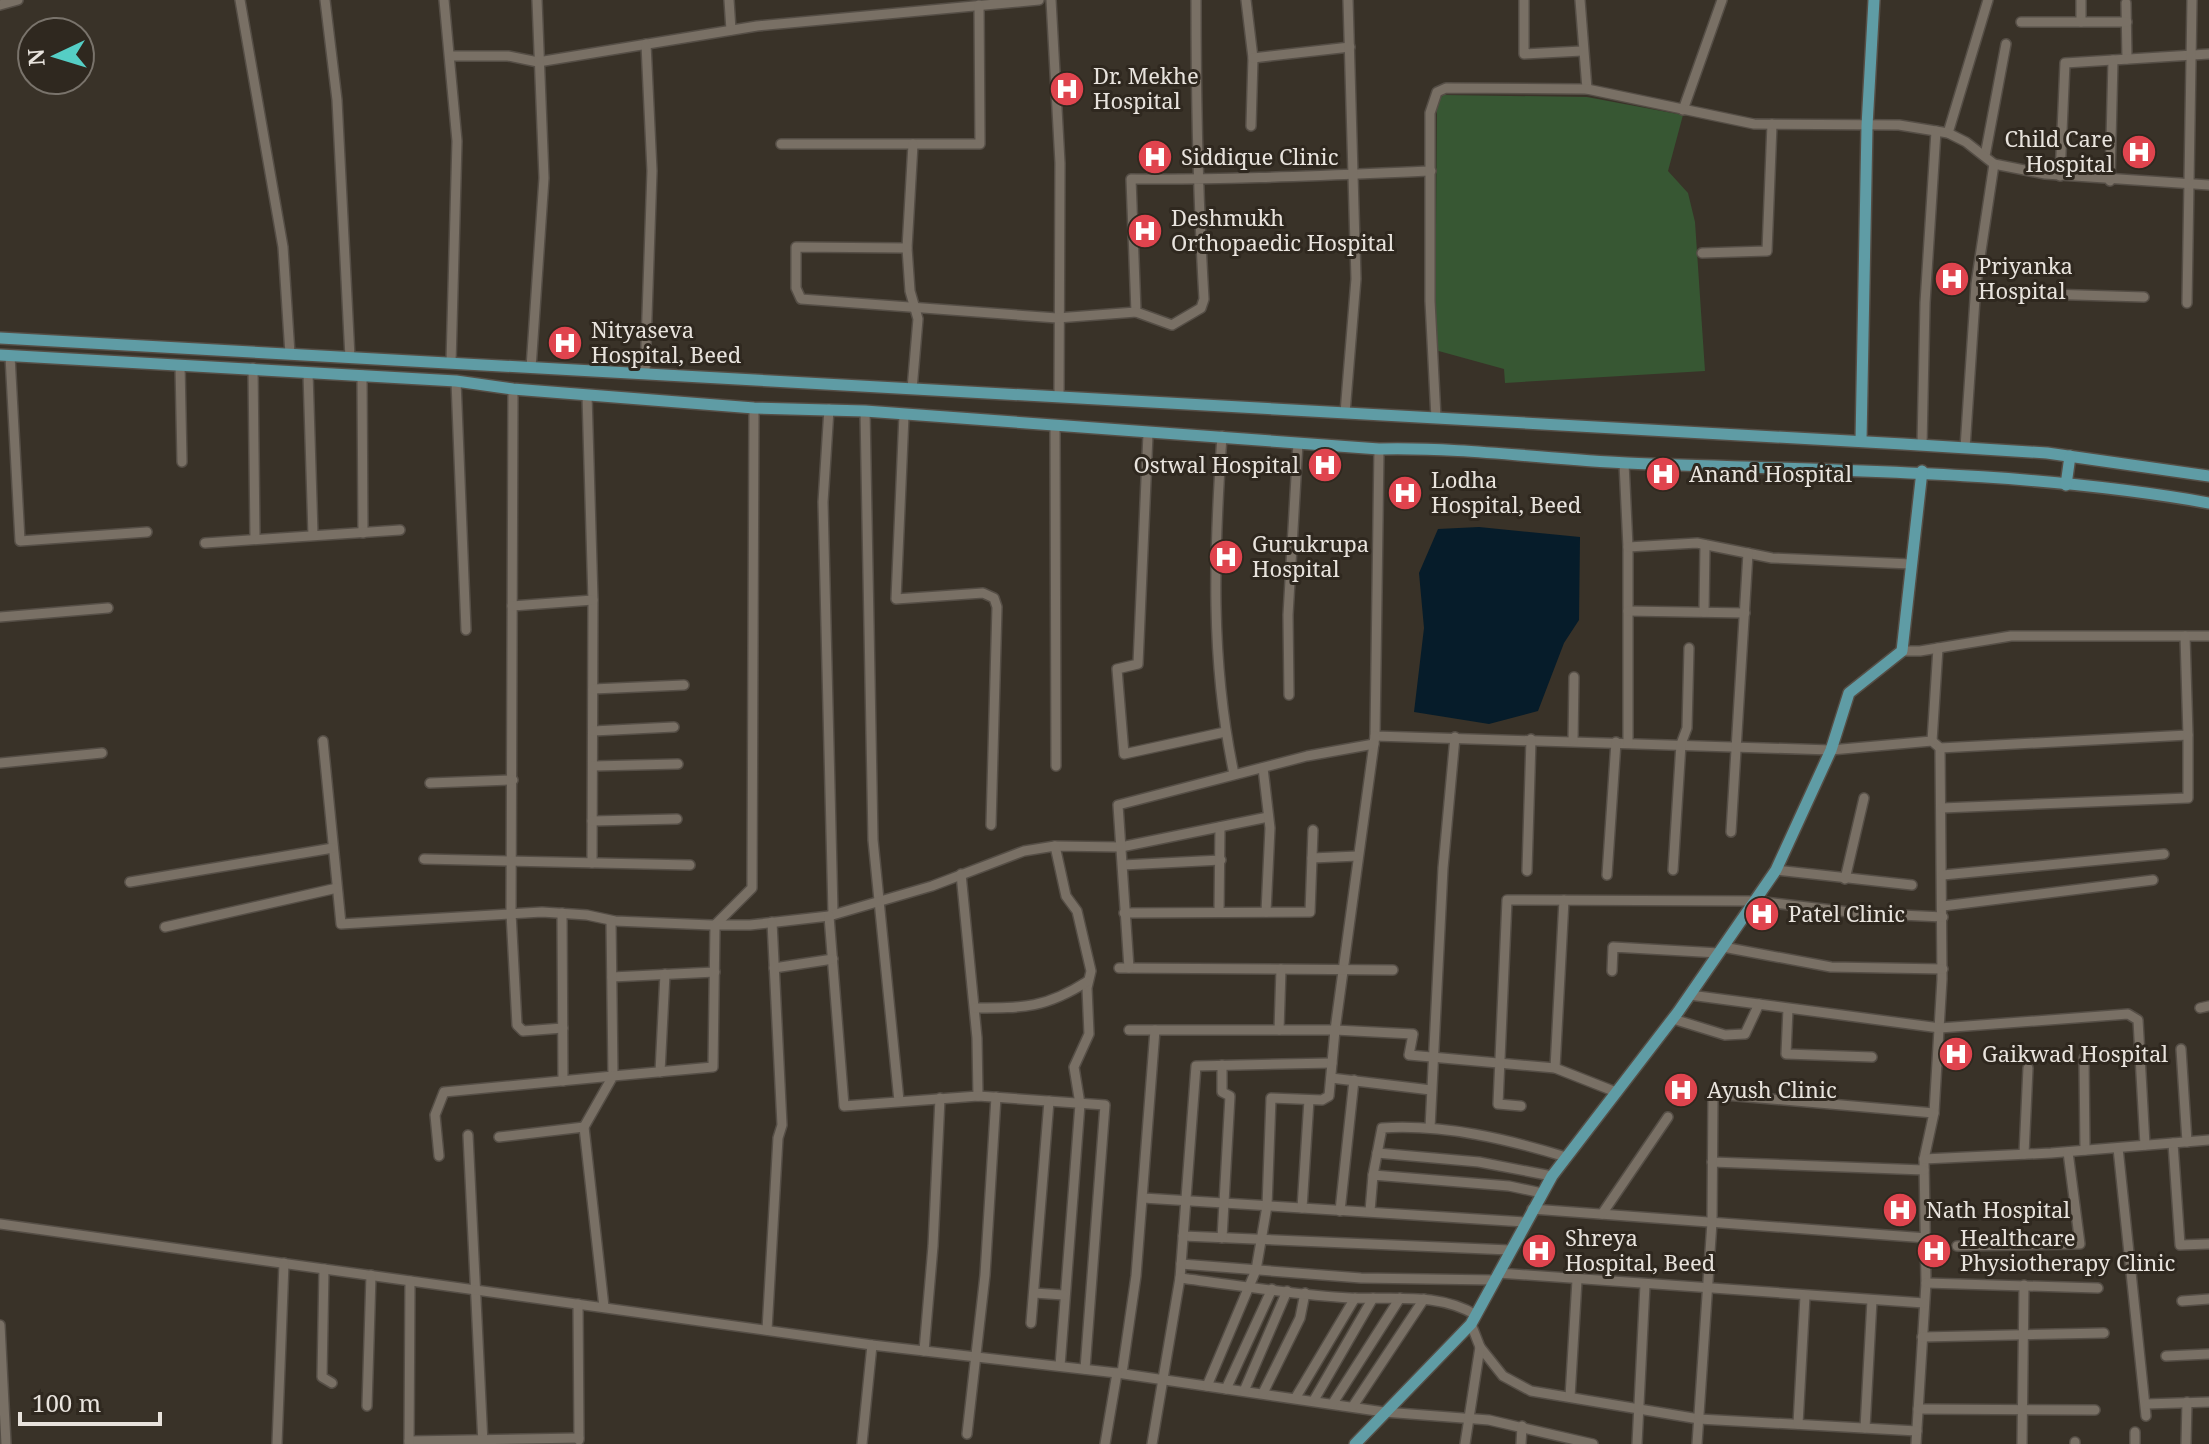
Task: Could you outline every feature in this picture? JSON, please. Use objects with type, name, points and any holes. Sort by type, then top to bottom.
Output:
[{"type":"main road","points":[[1861,441],[1867,126],[1874,0]]},
{"type":"main road","points":[[0,338],[1861,441],[2070,456],[2209,476]]},
{"type":"main road","points":[[5,356],[456,381],[513,389],[754,408],[865,411],[1379,449],[1436,447],[1624,463],[1922,471],[2209,503]]},
{"type":"main road","points":[[2066,485],[2070,456]]},
{"type":"main road","points":[[1355,1444],[1473,1320],[1552,1176],[1673,1019],[1776,870],[1831,750],[1849,693],[1902,651],[1922,471]]},
{"type":"street","points":[[0,5],[18,0]]},
{"type":"street","points":[[240,0],[283,247],[290,354]]},
{"type":"street","points":[[325,0],[337,100],[350,358]]},
{"type":"street","points":[[444,0],[457,141],[451,363]]},
{"type":"street","points":[[531,368],[544,178],[537,0]]},
{"type":"street","points":[[729,0],[731,30]]},
{"type":"street","points":[[908,0],[909,12]]},
{"type":"street","points":[[451,56],[508,56],[538,62],[731,30],[1039,0]]},
{"type":"street","points":[[1051,0],[1060,163],[1059,397]]},
{"type":"street","points":[[907,248],[796,247],[796,288],[801,299],[1059,318],[1136,312],[1172,325],[1201,308],[1204,299],[1197,180],[1196,0]]},
{"type":"street","points":[[1246,0],[1253,58],[1251,126]]},
{"type":"street","points":[[1345,413],[1356,279],[1348,0]]},
{"type":"street","points":[[1524,0],[1524,54],[1582,51]]},
{"type":"street","points":[[1580,0],[1587,89]]},
{"type":"street","points":[[1683,110],[1722,0]]},
{"type":"street","points":[[1948,133],[1988,0]]},
{"type":"street","points":[[2081,0],[2081,22]]},
{"type":"street","points":[[2187,303],[2192,184],[2192,0]]},
{"type":"street","points":[[781,144],[980,144],[984,3]]},
{"type":"street","points":[[2126,3],[2127,59]]},
{"type":"street","points":[[2021,22],[2127,22]]},
{"type":"street","points":[[645,374],[652,171],[646,44]]},
{"type":"street","points":[[1985,156],[2006,44]]},
{"type":"street","points":[[1253,58],[1350,47]]},
{"type":"street","points":[[2060,176],[2065,63],[2209,54]]},
{"type":"street","points":[[2110,181],[2113,60]]},
{"type":"street","points":[[1436,418],[1430,301],[1430,113],[1437,92],[1446,88],[1587,89],[1683,110],[1772,124],[1899,125],[1948,133],[1994,164],[2110,181],[2209,185]]},
{"type":"street","points":[[1702,253],[1767,251],[1772,124]]},
{"type":"street","points":[[1922,445],[1925,303],[1936,131]]},
{"type":"street","points":[[912,389],[917,348],[907,248],[913,144]]},
{"type":"street","points":[[1965,448],[1978,292],[1994,164]]},
{"type":"street","points":[[1136,312],[1131,179],[1197,180],[1431,171]]},
{"type":"street","points":[[1978,292],[2144,297]]},
{"type":"street","points":[[5,356],[20,541],[147,532]]},
{"type":"street","points":[[180,365],[182,462]]},
{"type":"street","points":[[253,368],[255,538]]},
{"type":"street","points":[[308,373],[313,535]]},
{"type":"street","points":[[362,375],[363,533]]},
{"type":"street","points":[[456,381],[466,630]]},
{"type":"street","points":[[513,389],[511,913],[517,1025],[523,1031],[563,1028]]},
{"type":"street","points":[[587,395],[593,600],[592,863]]},
{"type":"street","points":[[439,1156],[435,1115],[444,1092],[713,1067],[715,925],[752,888],[754,408]]},
{"type":"street","points":[[829,409],[823,502],[831,915],[844,1106],[978,1096],[1105,1105],[1085,1369]]},
{"type":"street","points":[[865,411],[870,778],[899,1101]]},
{"type":"street","points":[[904,415],[896,599],[983,593],[994,598],[997,607],[991,825]]},
{"type":"street","points":[[1055,427],[1056,766]]},
{"type":"street","points":[[1148,434],[1138,664],[1117,669],[1124,754],[1225,732]]},
{"type":"street","points":[[1222,436],[1214,589],[1216,671],[1234,774]]},
{"type":"street","points":[[1289,695],[1288,615],[1298,443]]},
{"type":"street","points":[[1207,1386],[1256,1270],[1267,1206],[1271,1098],[1322,1100],[1329,1096],[1341,970],[1374,740],[1379,449]]},
{"type":"street","points":[[1624,463],[1628,547],[1628,743]]},
{"type":"street","points":[[205,543],[400,530]]},
{"type":"street","points":[[1628,547],[1668,543],[1705,545],[1772,558],[1911,564]]},
{"type":"street","points":[[1704,612],[1705,545]]},
{"type":"street","points":[[1731,832],[1748,553]]},
{"type":"street","points":[[512,606],[593,600]]},
{"type":"street","points":[[0,617],[108,608]]},
{"type":"street","points":[[1628,611],[1745,613]]},
{"type":"street","points":[[1902,651],[2011,636],[2209,636]]},
{"type":"street","points":[[1942,808],[2188,798],[2185,636]]},
{"type":"street","points":[[1673,870],[1681,744],[1687,728],[1689,648]]},
{"type":"street","points":[[1932,741],[1938,648]]},
{"type":"street","points":[[1573,741],[1574,677]]},
{"type":"street","points":[[593,689],[684,685]]},
{"type":"street","points":[[593,731],[674,727]]},
{"type":"street","points":[[1393,970],[1124,968],[1123,865],[1118,805],[1374,740],[1455,737],[1831,750],[1932,741],[1940,748],[2188,735]]},
{"type":"street","points":[[1430,1128],[1455,737]]},
{"type":"street","points":[[1527,871],[1531,739]]},
{"type":"street","points":[[323,741],[341,924],[511,913],[562,913],[611,921],[715,925],[772,922],[831,915],[879,902],[1024,851],[1055,846],[1121,847],[1268,817]]},
{"type":"street","points":[[1607,875],[1616,742]]},
{"type":"street","points":[[1916,1444],[1926,1283],[1924,1159],[1934,1113],[1943,969],[1940,748]]},
{"type":"street","points":[[0,763],[102,753]]},
{"type":"street","points":[[593,766],[678,764]]},
{"type":"street","points":[[1263,768],[1268,817],[1266,912]]},
{"type":"street","points":[[430,783],[513,780]]},
{"type":"street","points":[[1845,879],[1864,798]]},
{"type":"street","points":[[592,821],[677,819]]},
{"type":"street","points":[[1219,912],[1220,827]]},
{"type":"street","points":[[1124,913],[1310,912],[1313,830]]},
{"type":"street","points":[[1055,846],[1066,896],[1077,911],[1091,971],[1088,981],[1089,1034],[1074,1067],[1080,1104],[1060,1366]]},
{"type":"street","points":[[130,882],[333,848]]},
{"type":"street","points":[[1943,875],[2164,854]]},
{"type":"street","points":[[1312,858],[1358,856]]},
{"type":"street","points":[[424,859],[690,865]]},
{"type":"street","points":[[1123,865],[1221,860]]},
{"type":"street","points":[[1776,870],[1912,885]]},
{"type":"street","points":[[961,874],[975,1008],[978,1096]]},
{"type":"street","points":[[1943,906],[2153,880]]},
{"type":"street","points":[[165,927],[337,888]]},
{"type":"street","points":[[1521,1106],[1498,1104],[1507,900],[1756,901],[1858,913],[1943,917]]},
{"type":"street","points":[[1555,1068],[1564,900]]},
{"type":"street","points":[[562,913],[563,1081]]},
{"type":"street","points":[[604,1307],[584,1127],[613,1076],[611,921]]},
{"type":"street","points":[[767,1330],[782,1125],[772,922]]},
{"type":"street","points":[[1612,971],[1613,947],[1721,950],[1831,967],[1943,969]]},
{"type":"street","points":[[774,968],[833,959]]},
{"type":"street","points":[[1279,1030],[1281,969]]},
{"type":"street","points":[[612,977],[715,972]]},
{"type":"street","points":[[660,1072],[665,974]]},
{"type":"street","points":[[975,1008],[1034,1007],[1063,997],[1088,981]]},
{"type":"street","points":[[1690,995],[1940,1028],[2128,1014],[2138,1020],[2145,1145]]},
{"type":"street","points":[[1673,1019],[1725,1035],[1745,1034],[1759,1004]]},
{"type":"street","points":[[1788,1009],[1786,1054],[1872,1057]]},
{"type":"street","points":[[1129,1030],[1335,1030],[1413,1034],[1409,1055],[1555,1068],[1616,1092]]},
{"type":"street","points":[[1105,1444],[1119,1373],[1143,1198],[1155,1030]]},
{"type":"street","points":[[2181,1049],[2187,1142]]},
{"type":"street","points":[[2084,1058],[2085,1150]]},
{"type":"street","points":[[1152,1444],[1180,1278],[1196,1066],[1332,1063]]},
{"type":"street","points":[[1222,1065],[1222,1092],[1230,1096],[1222,1238]]},
{"type":"street","points":[[2024,1154],[2028,1068]]},
{"type":"street","points":[[1331,1078],[1431,1090]]},
{"type":"street","points":[[1340,1211],[1354,1080]]},
{"type":"street","points":[[1697,1444],[1712,1222],[1713,1094],[1934,1113]]},
{"type":"street","points":[[967,1434],[985,1275],[996,1097]]},
{"type":"street","points":[[924,1351],[940,1098]]},
{"type":"street","points":[[1302,1208],[1309,1100]]},
{"type":"street","points":[[1031,1323],[1049,1101]]},
{"type":"street","points":[[1602,1214],[1668,1117]]},
{"type":"street","points":[[499,1137],[584,1127]]},
{"type":"street","points":[[1370,1211],[1382,1128],[1430,1128],[1513,1141],[1566,1157]]},
{"type":"street","points":[[468,1135],[483,1442]]},
{"type":"street","points":[[1924,1159],[2068,1152],[2209,1140]]},
{"type":"street","points":[[2173,1143],[2180,1245],[2209,1244]]},
{"type":"street","points":[[2118,1148],[2146,1416]]},
{"type":"street","points":[[1957,1246],[2080,1244],[2068,1152]]},
{"type":"street","points":[[1377,1153],[1479,1162],[1552,1176]]},
{"type":"street","points":[[1712,1162],[1924,1170]]},
{"type":"street","points":[[1373,1175],[1509,1186],[1542,1193]]},
{"type":"street","points":[[1143,1198],[1525,1222]]},
{"type":"street","points":[[1532,1209],[1927,1238]]},
{"type":"street","points":[[0,1224],[872,1345],[1119,1373],[1384,1412],[1522,1426],[1593,1444]]},
{"type":"street","points":[[1183,1236],[1510,1250]]},
{"type":"street","points":[[277,1444],[284,1263]]},
{"type":"street","points":[[1181,1264],[1361,1278],[1577,1280],[1924,1303]]},
{"type":"street","points":[[324,1269],[322,1377],[332,1383]]},
{"type":"street","points":[[367,1406],[371,1275]]},
{"type":"street","points":[[1180,1278],[1355,1298],[1424,1299],[1460,1305],[1473,1320],[1480,1347],[1503,1376],[1531,1391],[1699,1419],[1917,1431]]},
{"type":"street","points":[[1570,1397],[1577,1280]]},
{"type":"street","points":[[410,1281],[409,1443],[579,1441],[578,1304]]},
{"type":"street","points":[[1926,1283],[2098,1288]]},
{"type":"street","points":[[1637,1444],[1645,1285]]},
{"type":"street","points":[[2022,1444],[2024,1285]]},
{"type":"street","points":[[1226,1389],[1272,1289]]},
{"type":"street","points":[[1244,1391],[1287,1291]]},
{"type":"street","points":[[1034,1293],[1064,1295]]},
{"type":"street","points":[[1263,1393],[1300,1318],[1305,1293]]},
{"type":"street","points":[[1798,1424],[1805,1296]]},
{"type":"street","points":[[1296,1397],[1355,1298]]},
{"type":"street","points":[[1314,1400],[1373,1298]]},
{"type":"street","points":[[1333,1403],[1400,1298]]},
{"type":"street","points":[[1353,1406],[1424,1299]]},
{"type":"street","points":[[2182,1301],[2209,1299]]},
{"type":"street","points":[[1865,1428],[1872,1300]]},
{"type":"street","points":[[0,1325],[6,1444]]},
{"type":"street","points":[[1922,1337],[2104,1333]]},
{"type":"street","points":[[862,1444],[872,1345]]},
{"type":"street","points":[[1465,1444],[1480,1347]]},
{"type":"street","points":[[2166,1356],[2209,1354]]},
{"type":"street","points":[[2186,1444],[2187,1402]]},
{"type":"street","points":[[2146,1404],[2209,1402]]},
{"type":"street","points":[[1918,1409],[2095,1410]]},
{"type":"street","points":[[1521,1444],[1522,1426]]},
{"type":"street","points":[[2135,1432],[2135,1444]]},
{"type":"green space","points":[[1444,95],[1587,97],[1683,115],[1668,171],[1688,193],[1695,222],[1705,371],[1505,383],[1504,369],[1435,350],[1437,100]]},
{"type":"water","points":[[1479,527],[1580,537],[1579,620],[1564,643],[1538,711],[1489,724],[1414,712],[1424,628],[1419,573],[1438,529]]},
{"type":"place","name":"Dr. Mekhe Hospital","points":[[1067,89]]},
{"type":"place","name":"Child Care Hospital","points":[[2139,152]]},
{"type":"place","name":"Siddique Clinic","points":[[1155,157]]},
{"type":"place","name":"Deshmukh Orthopaedic Hospital","points":[[1145,231]]},
{"type":"place","name":"Priyanka Hospital","points":[[1952,279]]},
{"type":"place","name":"Nityaseva Hospital, Beed","points":[[565,343]]},
{"type":"place","name":"Ostwal Hospital","points":[[1325,465]]},
{"type":"place","name":"Anand Hospital","points":[[1663,474]]},
{"type":"place","name":"Lodha Hospital, Beed","points":[[1405,493]]},
{"type":"place","name":"Gurukrupa Hospital","points":[[1226,557]]},
{"type":"place","name":"Patel Clinic","points":[[1762,914]]},
{"type":"place","name":"Gaikwad Hospital","points":[[1956,1054]]},
{"type":"place","name":"Ayush Clinic","points":[[1681,1090]]},
{"type":"place","name":"Nath Hospital","points":[[1900,1210]]},
{"type":"place","name":"Shreya Hospital, Beed","points":[[1539,1251]]},
{"type":"place","name":"Healthcare Physiotherapy Clinic","points":[[1934,1251]]}]
